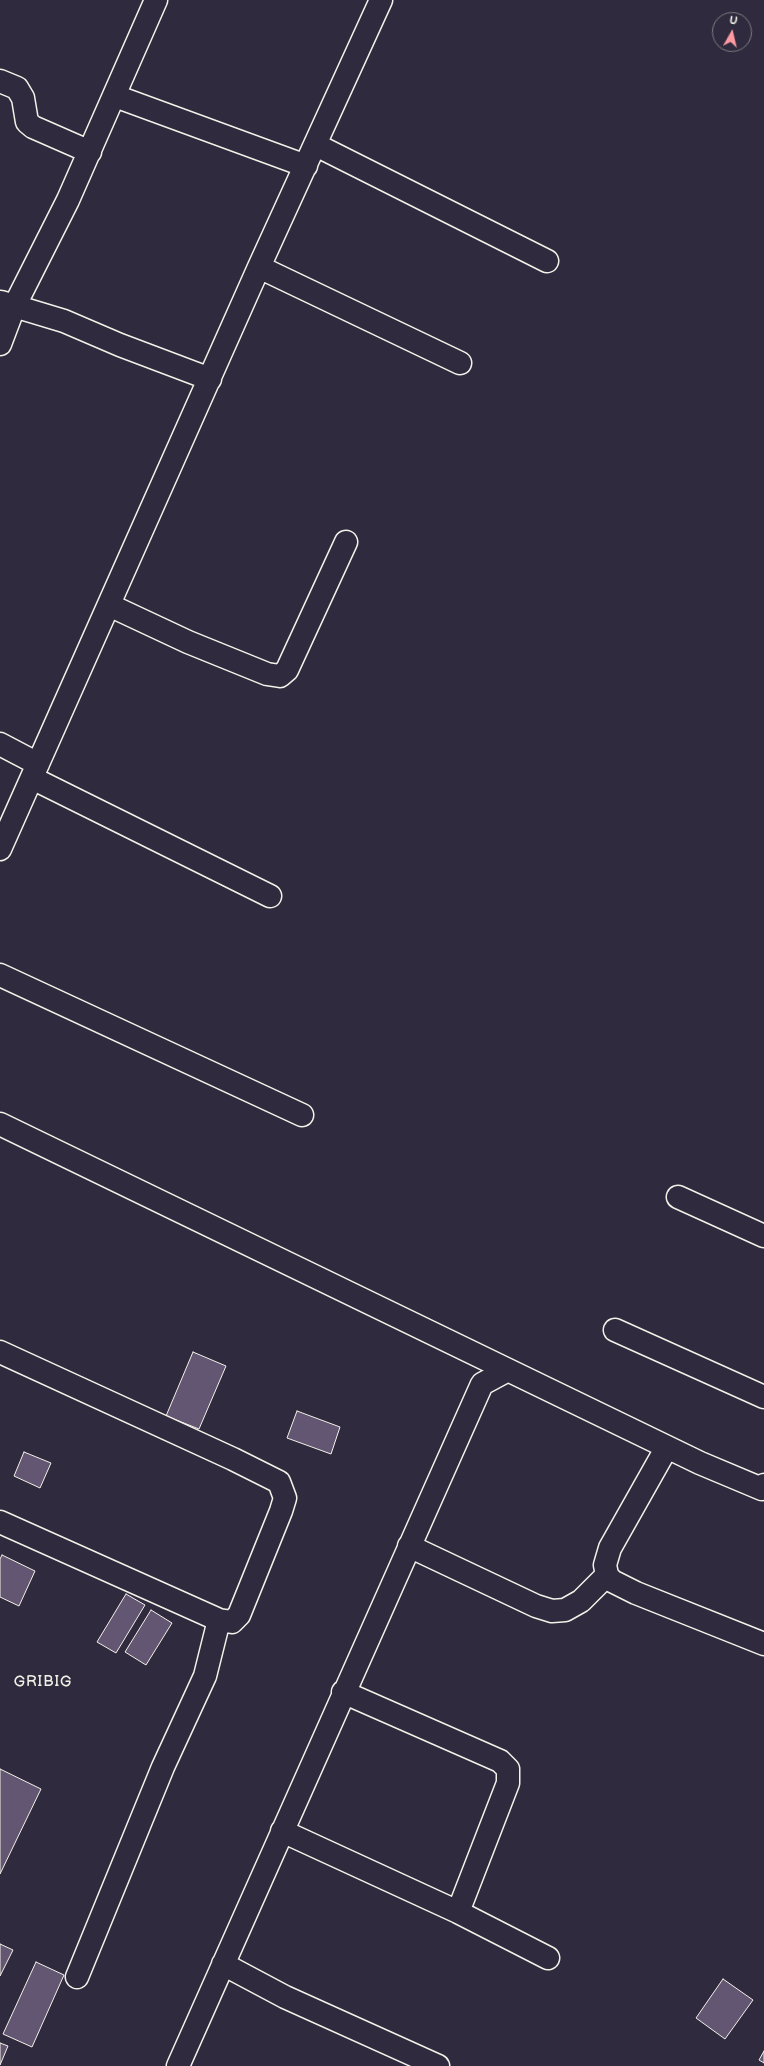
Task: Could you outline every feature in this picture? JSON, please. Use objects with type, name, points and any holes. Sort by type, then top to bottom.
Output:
[{"type":"street","points":[[0,344],[7,304],[68,200],[156,0]]},
{"type":"street","points":[[0,850],[259,266],[381,0]]},
{"type":"street","points":[[0,81],[17,88],[23,98],[27,122],[33,127],[90,152]]},
{"type":"street","points":[[115,96],[306,166]]},
{"type":"street","points":[[316,144],[547,261]]},
{"type":"street","points":[[259,266],[460,363]]},
{"type":"street","points":[[7,304],[64,321],[120,345],[210,379]]},
{"type":"street","points":[[109,605],[188,642],[267,674],[280,676],[287,670],[346,542]]},
{"type":"street","points":[[0,744],[35,771],[270,896]]},
{"type":"street","points":[[0,975],[302,1114]]},
{"type":"street","points":[[0,1124],[700,1463],[763,1488]]},
{"type":"street","points":[[678,1197],[764,1236]]},
{"type":"street","points":[[615,1330],[764,1398]]},
{"type":"street","points":[[0,1352],[226,1455],[279,1482],[285,1498],[240,1615],[232,1622],[219,1620],[0,1522]]},
{"type":"street","points":[[178,2066],[343,1692],[482,1384],[508,1370]]},
{"type":"street","points":[[667,1447],[610,1548],[605,1565],[607,1575],[612,1581],[636,1593],[764,1644]]},
{"type":"street","points":[[409,1546],[536,1606],[552,1611],[565,1610],[581,1601],[607,1575]]},
{"type":"street","points":[[77,1977],[162,1767],[205,1676],[219,1620]]},
{"type":"street","points":[[343,1692],[500,1761],[508,1769],[508,1783],[458,1912]]},
{"type":"street","points":[[282,1831],[458,1912],[548,1958]]},
{"type":"street","points":[[223,1964],[285,1997],[438,2066]]},
{"type":"building","points":[[193,1352],[226,1366],[199,1429],[166,1416]]},
{"type":"building","points":[[297,1411],[340,1427],[331,1454],[287,1438]]},
{"type":"building","points":[[24,1452],[51,1463],[40,1488],[14,1476]]},
{"type":"building","points":[[2,1555],[35,1571],[19,1606],[0,1597],[0,1559]]},
{"type":"building","points":[[126,1594],[145,1605],[116,1653],[97,1642]]},
{"type":"building","points":[[151,1610],[172,1623],[146,1665],[125,1652]]},
{"type":"building","points":[[0,1769],[41,1789],[0,1874]]},
{"type":"building","points":[[0,1944],[13,1950],[0,1976]]},
{"type":"building","points":[[36,1962],[64,1975],[32,2047],[3,2034]]},
{"type":"building","points":[[723,1979],[753,2000],[725,2039],[696,2018]]},
{"type":"building","points":[[0,2043],[8,2046],[0,2065]]},
{"type":"building","points":[[764,2051],[764,2063],[759,2060]]},
{"type":"district","name":"GRIBIG","points":[[43,1682]]}]
